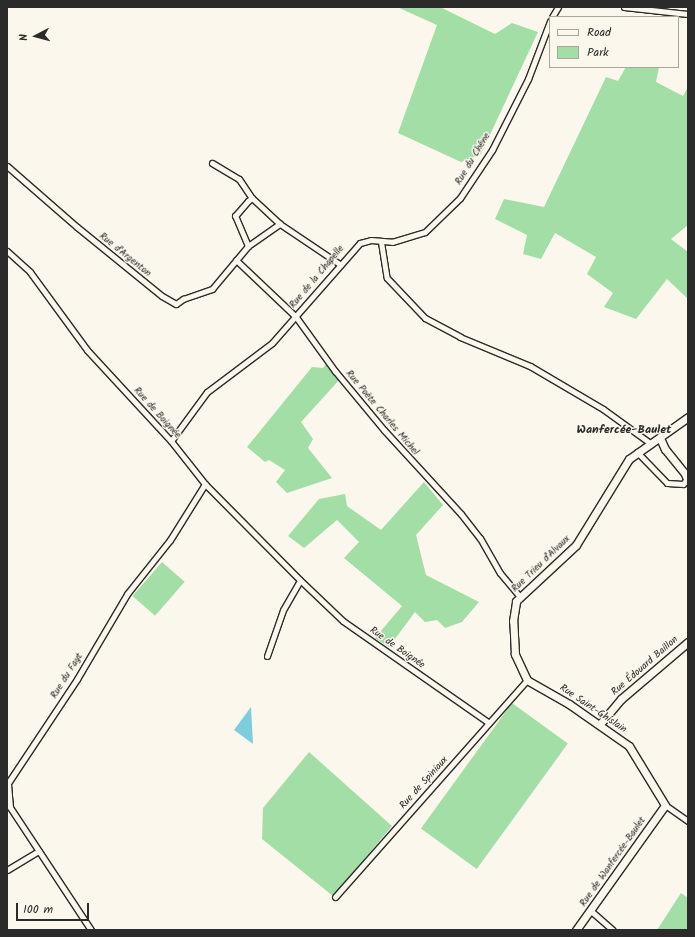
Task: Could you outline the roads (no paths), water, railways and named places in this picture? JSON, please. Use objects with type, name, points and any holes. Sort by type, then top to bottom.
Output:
[{"type":"main road","name":"Rue Trieu d'Alvaux","points":[[526,680],[518,664],[514,641],[513,621],[516,601],[576,545],[616,477],[638,452],[688,417]]},
{"type":"main road","points":[[660,438],[665,449],[685,474],[687,480]]},
{"type":"main road","name":"Rue Édouard Baillon","points":[[600,724],[621,699],[688,642]]},
{"type":"main road","name":"Rue Saint-Ghislain","points":[[526,680],[545,689],[600,724],[633,750],[665,805]]},
{"type":"main road","name":"Rue de Wanfercée-Baulet","points":[[576,930],[665,805]]},
{"type":"street","points":[[553,16],[558,7]]},
{"type":"street","points":[[624,7],[688,14]]},
{"type":"street","name":"Rue du Chêne","points":[[381,242],[408,240],[425,232],[460,198],[492,150],[528,79],[549,24]]},
{"type":"street","points":[[212,163],[239,179],[252,198],[280,224],[341,265]]},
{"type":"street","name":"Rue d'Argenton","points":[[7,166],[77,227],[162,296],[176,304],[183,299],[212,289],[236,260]]},
{"type":"street","points":[[248,246],[235,216],[252,198]]},
{"type":"street","points":[[236,260],[248,246],[280,224]]},
{"type":"street","name":"Rue de la Chapelle","points":[[170,441],[206,392],[272,343],[360,243],[371,240],[381,242]]},
{"type":"street","points":[[381,242],[387,278],[425,318],[460,337],[530,366],[650,443]]},
{"type":"street","name":"Rue de Boignée","points":[[7,251],[30,272],[87,350],[170,441],[205,484],[300,580],[343,621],[489,723]]},
{"type":"street","name":"Rue Poète Charles Michel","points":[[236,260],[296,317],[335,371],[379,424],[438,492],[461,514],[480,538],[500,573],[520,597]]},
{"type":"street","points":[[638,452],[660,477],[676,486],[683,484],[687,480]]},
{"type":"street","name":"Rue du Fayt","points":[[91,930],[10,806],[7,783],[77,679],[127,594],[170,540],[205,484]]},
{"type":"street","points":[[266,656],[282,610],[300,580]]},
{"type":"street","name":"Rue de Spiniaux","points":[[335,897],[526,680]]},
{"type":"street","points":[[665,805],[688,821]]},
{"type":"street","points":[[7,870],[39,851]]},
{"type":"street","points":[[591,911],[613,930]]},
{"type":"water","points":[[251,707],[253,744],[234,730]]},
{"type":"district","name":"Wanfercée-Baulet","points":[[624,430]]}]
